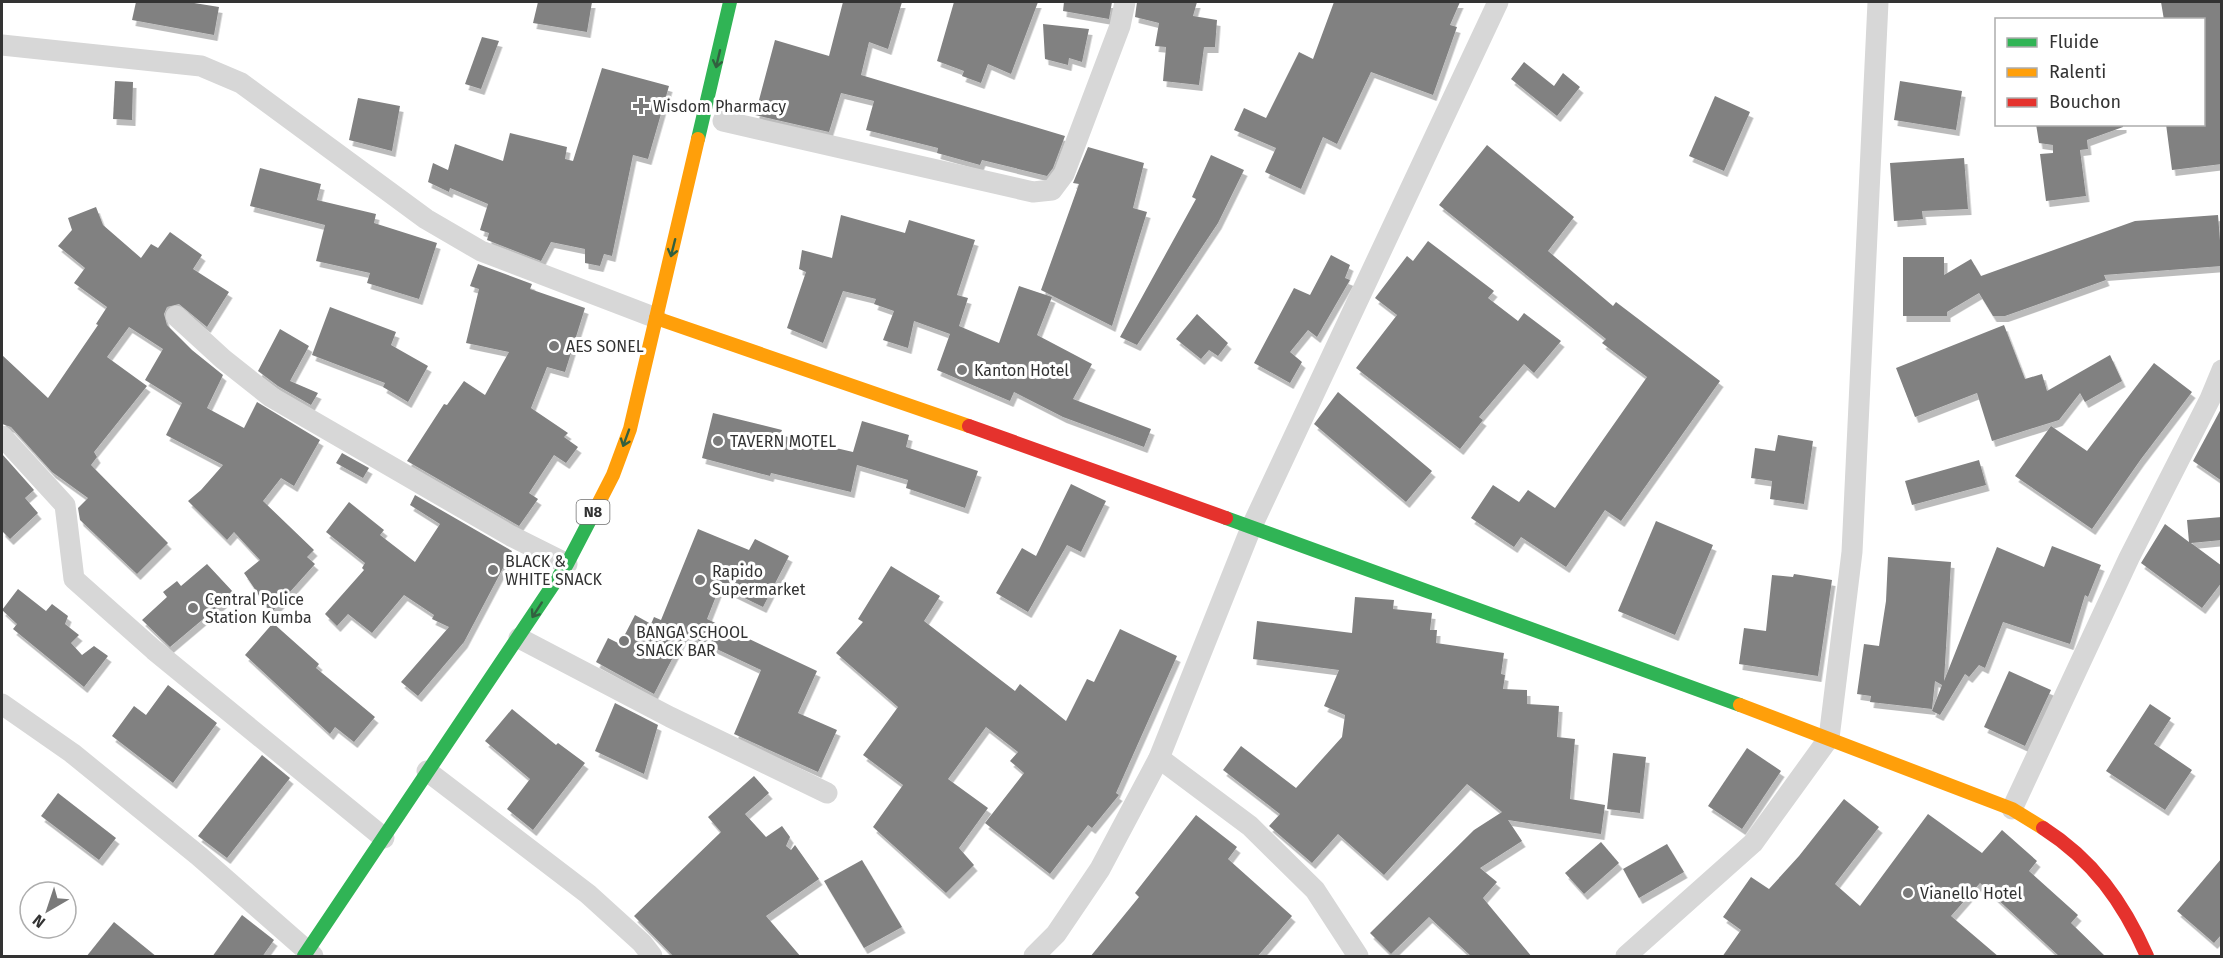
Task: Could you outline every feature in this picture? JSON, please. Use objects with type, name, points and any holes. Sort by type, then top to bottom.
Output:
[{"type":"main road","name":"N8","points":[[308,955],[384,838],[439,780],[531,645],[567,564],[613,475],[671,323],[730,2]]},
{"type":"main road","points":[[671,323],[806,368],[1640,667],[2012,809],[2055,836],[2100,876],[2134,927],[2147,957]]},
{"type":"street","points":[[723,121],[1033,192],[1052,190],[1064,174],[1120,26],[1125,2]]},
{"type":"street","points":[[1034,957],[1056,934],[1100,869],[1159,758],[1251,528],[1498,2]]},
{"type":"street","points":[[1626,957],[1753,843],[1829,738],[1852,552],[1878,2]]},
{"type":"street","points":[[2,45],[201,66],[241,83],[426,219],[480,251],[671,323]]},
{"type":"street","points":[[176,316],[271,397],[511,536],[567,564]]},
{"type":"street","points":[[2012,809],[2129,558],[2210,399],[2222,370]]},
{"type":"street","points":[[2,436],[65,505],[74,579],[154,650],[384,838]]},
{"type":"street","points":[[531,645],[827,793]]},
{"type":"street","points":[[2,704],[72,753],[190,849],[308,955]]},
{"type":"street","points":[[1159,758],[1250,826],[1315,890],[1358,957]]},
{"type":"street","points":[[439,780],[588,894],[642,943],[652,957]]},
{"type":"building","points":[[136,2],[188,2],[219,7],[214,35],[132,20]]},
{"type":"building","points":[[538,2],[592,2],[587,32],[533,23]]},
{"type":"building","points":[[843,2],[902,2],[888,49],[869,42],[861,75],[1065,136],[1053,168],[1047,176],[982,160],[980,165],[937,153],[938,148],[866,130],[874,101],[841,93],[829,132],[755,115],[775,40],[829,56]]},
{"type":"building","points":[[954,2],[1038,2],[1011,74],[988,64],[981,83],[962,76],[964,71],[937,61]]},
{"type":"building","points":[[1064,2],[1112,2],[1109,19],[1063,11]]},
{"type":"building","points":[[1137,2],[1197,2],[1193,16],[1217,20],[1215,47],[1204,47],[1199,85],[1163,81],[1166,47],[1155,46],[1159,23],[1135,17]]},
{"type":"building","points":[[1334,2],[1460,2],[1450,25],[1457,27],[1433,95],[1371,72],[1337,144],[1323,137],[1301,189],[1265,172],[1276,148],[1234,130],[1244,108],[1266,118],[1299,52],[1313,59]]},
{"type":"building","points":[[2161,2],[2222,2],[2222,164],[2172,170],[2166,126],[2205,126],[2205,18],[2164,18]]},
{"type":"building","points":[[1043,24],[1089,29],[1082,62],[1069,58],[1068,65],[1045,59]]},
{"type":"building","points":[[482,37],[499,41],[481,89],[465,84]]},
{"type":"building","points":[[1524,62],[1554,86],[1563,73],[1580,87],[1557,116],[1511,79]]},
{"type":"building","points":[[602,68],[669,86],[648,159],[633,155],[612,256],[604,254],[600,266],[585,263],[585,249],[551,242],[541,261],[487,240],[489,233],[480,230],[488,204],[450,188],[449,192],[428,182],[433,163],[448,170],[455,144],[503,161],[510,133],[567,147],[565,159],[573,161]]},
{"type":"building","points":[[115,81],[133,82],[132,120],[113,119]]},
{"type":"building","points":[[1900,81],[1962,91],[1956,130],[1894,120]]},
{"type":"building","points":[[1715,96],[1750,112],[1724,171],[1689,156]]},
{"type":"building","points":[[358,98],[400,106],[392,151],[349,140]]},
{"type":"building","points":[[2036,126],[2123,126],[2087,140],[2088,149],[2080,150],[2086,196],[2046,201],[2040,154],[2053,153],[2053,145],[2039,143]]},
{"type":"building","points":[[1487,145],[1574,217],[1548,251],[1613,306],[1616,302],[1720,381],[1621,521],[1605,510],[1566,567],[1521,537],[1514,547],[1471,518],[1493,485],[1519,502],[1528,490],[1555,508],[1647,377],[1602,343],[1606,339],[1439,205]]},
{"type":"building","points":[[1088,147],[1144,163],[1133,208],[1147,212],[1112,326],[1041,290],[1079,184],[1073,183]]},
{"type":"building","points":[[1211,155],[1244,170],[1218,223],[1137,345],[1120,337],[1196,199],[1192,197]]},
{"type":"building","points":[[1964,158],[1968,209],[1922,211],[1923,219],[1894,221],[1890,163]]},
{"type":"building","points":[[260,168],[321,184],[317,200],[376,214],[374,223],[437,243],[419,299],[367,283],[370,273],[316,261],[325,225],[250,206]]},
{"type":"building","points":[[96,207],[103,225],[141,258],[151,244],[158,248],[170,232],[202,255],[193,269],[229,292],[207,327],[179,304],[167,307],[164,314],[167,325],[192,350],[223,375],[207,408],[244,428],[257,402],[320,440],[294,486],[281,478],[263,501],[314,550],[307,557],[315,564],[271,613],[244,573],[260,560],[234,532],[227,540],[188,501],[223,465],[166,435],[182,403],[145,380],[163,349],[129,327],[107,357],[147,386],[94,452],[97,457],[91,465],[168,543],[137,574],[80,520],[78,508],[88,498],[52,472],[11,427],[2,424],[2,355],[48,398],[98,325],[96,324],[107,307],[74,283],[85,268],[58,246],[72,230],[68,218]]},
{"type":"building","points":[[841,215],[905,233],[909,220],[975,240],[957,295],[968,298],[959,326],[999,343],[1019,286],[1052,297],[1037,335],[1092,364],[1073,399],[1151,429],[1144,447],[1063,417],[1014,392],[1010,401],[937,370],[950,334],[914,321],[908,348],[883,340],[894,311],[874,304],[876,299],[843,291],[823,343],[787,328],[806,272],[799,269],[802,250],[832,258]]},
{"type":"building","points":[[2218,215],[2222,266],[2104,275],[2106,280],[2005,316],[1993,316],[1979,293],[1947,312],[1947,316],[1903,316],[1903,257],[1944,257],[1944,275],[1971,259],[1981,276],[2135,221]]},
{"type":"building","points":[[1428,241],[1494,291],[1488,298],[1518,321],[1524,313],[1561,341],[1534,373],[1524,364],[1479,417],[1483,420],[1460,449],[1356,368],[1397,315],[1375,298],[1407,256],[1413,261]]},
{"type":"building","points":[[1331,255],[1350,265],[1345,278],[1350,280],[1317,337],[1308,330],[1290,352],[1302,362],[1290,383],[1254,363],[1294,288],[1310,295]]},
{"type":"building","points":[[478,264],[532,284],[530,289],[585,308],[565,372],[547,367],[531,408],[568,433],[564,437],[578,447],[566,463],[554,455],[529,493],[538,499],[519,526],[407,461],[444,404],[447,405],[464,381],[485,395],[509,352],[466,343],[479,289],[470,286]]},
{"type":"building","points":[[330,307],[396,332],[391,345],[428,366],[408,402],[383,387],[385,383],[312,355]]},
{"type":"building","points":[[1197,314],[1228,343],[1218,356],[1209,350],[1201,359],[1176,339]]},
{"type":"building","points":[[2004,325],[2025,379],[2042,374],[2047,391],[2110,355],[2122,381],[2085,402],[2080,393],[2059,420],[1992,441],[1977,393],[1915,417],[1896,368]]},
{"type":"building","points":[[280,329],[309,346],[290,381],[318,393],[311,405],[278,386],[258,371]]},
{"type":"building","points":[[2154,363],[2192,392],[2092,529],[2015,476],[2051,426],[2087,451]]},
{"type":"building","points":[[1338,392],[1432,471],[1406,502],[1314,424]]},
{"type":"building","points":[[2222,407],[2222,481],[2193,461]]},
{"type":"building","points":[[713,413],[782,430],[780,435],[853,452],[862,421],[909,435],[906,447],[978,471],[965,508],[906,488],[908,480],[857,465],[851,492],[771,473],[770,476],[702,458]]},
{"type":"building","points":[[1778,435],[1813,441],[1804,504],[1770,499],[1772,481],[1751,478],[1755,448],[1775,451]]},
{"type":"building","points":[[342,453],[369,468],[363,478],[336,463]]},
{"type":"building","points":[[2,454],[34,490],[25,498],[38,513],[10,539],[2,531]]},
{"type":"building","points":[[1979,460],[1986,485],[1912,505],[1905,481]]},
{"type":"building","points":[[1071,484],[1106,501],[1081,552],[1067,545],[1028,612],[996,593],[1022,548],[1036,556]]},
{"type":"building","points":[[415,495],[512,551],[464,642],[418,696],[401,682],[449,627],[432,619],[434,615],[404,595],[372,633],[348,614],[337,626],[325,614],[364,570],[362,568],[365,563],[326,532],[349,502],[384,530],[380,535],[415,562],[440,524],[410,505]]},
{"type":"building","points":[[2222,517],[2222,540],[2191,543],[2222,566],[2222,582],[2202,608],[2141,563],[2165,524],[2189,542],[2187,520]]},
{"type":"building","points":[[1656,521],[1713,545],[1675,635],[1618,611]]},
{"type":"building","points":[[698,529],[749,550],[755,539],[789,556],[763,607],[720,586],[707,619],[817,671],[798,713],[837,730],[818,772],[734,734],[761,670],[685,634],[654,694],[596,662],[608,638],[620,644],[635,615],[651,624],[654,617],[661,620]]},
{"type":"building","points":[[2052,546],[2101,565],[2088,597],[2085,595],[2070,644],[2003,622],[1985,668],[1979,665],[1969,677],[1965,674],[1940,715],[1932,711],[1942,685],[1935,681],[1932,709],[1870,702],[1871,696],[1857,694],[1864,644],[1879,646],[1886,601],[1888,557],[1951,562],[1944,681],[1997,547],[2044,567]]},
{"type":"building","points":[[207,564],[234,593],[170,647],[142,620],[167,597],[163,592],[177,581],[181,586]]},
{"type":"building","points":[[891,566],[940,596],[924,621],[1015,691],[1020,684],[1066,721],[1087,679],[1094,682],[1120,629],[1177,656],[1116,793],[1119,795],[1092,828],[1088,825],[1050,874],[985,823],[1024,773],[1010,761],[1018,752],[986,727],[948,779],[988,808],[959,848],[974,865],[946,893],[873,827],[903,785],[863,755],[898,707],[836,653],[863,622],[858,619]]},
{"type":"building","points":[[1794,574],[1832,580],[1818,676],[1739,664],[1744,628],[1766,631],[1772,575],[1793,577]]},
{"type":"building","points":[[18,589],[46,611],[52,604],[68,616],[65,624],[79,635],[71,643],[82,655],[94,646],[108,656],[84,687],[13,629],[17,624],[2,610]]},
{"type":"building","points":[[1355,597],[1394,600],[1393,609],[1432,613],[1430,630],[1437,630],[1436,643],[1504,653],[1501,674],[1505,675],[1503,689],[1527,690],[1527,704],[1559,706],[1557,737],[1575,739],[1570,799],[1605,805],[1601,834],[1508,820],[1522,841],[1480,868],[1497,882],[1483,898],[1532,957],[1472,957],[1429,917],[1391,954],[1370,933],[1474,830],[1502,812],[1467,784],[1384,875],[1338,834],[1312,863],[1269,826],[1280,814],[1223,770],[1241,746],[1296,788],[1342,737],[1345,715],[1324,706],[1339,670],[1253,659],[1257,621],[1352,633]]},
{"type":"building","points":[[273,623],[319,664],[316,668],[375,717],[354,742],[335,727],[330,734],[245,655]]},
{"type":"building","points":[[2009,671],[2051,690],[2025,746],[1984,727]]},
{"type":"building","points":[[168,685],[217,723],[173,783],[112,736],[134,706],[146,715]]},
{"type":"building","points":[[615,703],[658,725],[644,774],[595,751]]},
{"type":"building","points":[[2150,704],[2171,718],[2154,744],[2192,770],[2165,810],[2106,771]]},
{"type":"building","points":[[512,709],[556,745],[558,743],[585,763],[533,830],[507,809],[530,779],[485,741]]},
{"type":"building","points":[[1747,748],[1781,771],[1742,829],[1708,806]]},
{"type":"building","points":[[1613,753],[1646,757],[1640,813],[1607,809]]},
{"type":"building","points":[[262,755],[290,778],[227,858],[198,836]]},
{"type":"building","points":[[754,776],[769,793],[745,814],[766,837],[782,826],[790,837],[786,846],[791,850],[795,845],[819,879],[766,916],[801,957],[674,957],[634,916],[721,832],[708,817]]},
{"type":"building","points":[[58,793],[116,838],[99,860],[41,816]]},
{"type":"building","points":[[1844,799],[1879,827],[1835,884],[1860,906],[1928,814],[1982,853],[2002,830],[2037,861],[2029,871],[2078,915],[2071,923],[2106,957],[2060,957],[1980,883],[1951,916],[1999,957],[1722,957],[1741,930],[1723,917],[1751,877],[1769,889],[1799,856]]},
{"type":"building","points":[[1196,815],[1237,847],[1228,859],[1292,916],[1257,957],[1090,957],[1139,897],[1135,893]]},
{"type":"building","points":[[1601,842],[1619,863],[1584,894],[1565,873]]},
{"type":"building","points":[[1667,844],[1684,872],[1639,898],[1623,869]]},
{"type":"building","points":[[2222,858],[2222,934],[2214,943],[2177,911]]},
{"type":"building","points":[[862,860],[902,927],[864,948],[824,881]]},
{"type":"building","points":[[242,915],[274,940],[262,957],[212,957]]},
{"type":"building","points":[[114,922],[157,957],[86,957]]},
{"type":"traffic: fast","points":[[698,139],[730,2]]},
{"type":"traffic: fast","points":[[304,956],[567,564],[592,516]]},
{"type":"traffic: fast","points":[[1226,518],[1740,705]]},
{"type":"traffic: slow","points":[[592,516],[613,475],[630,429],[698,139]]},
{"type":"traffic: slow","points":[[656,318],[969,426]]},
{"type":"traffic: slow","points":[[1740,705],[2012,809],[2043,828]]},
{"type":"traffic: jam","points":[[969,426],[1226,518]]},
{"type":"traffic: jam","points":[[2043,828],[2061,840],[2092,868],[2117,900],[2147,956]]},
{"type":"place","name":"Wisdom Pharmacy","points":[[641,106]]},
{"type":"place","name":"AES SONEL","points":[[554,346]]},
{"type":"place","name":"Kanton Hotel","points":[[962,370]]},
{"type":"place","name":"TAVERN MOTEL","points":[[718,441]]},
{"type":"place","name":"BLACK & WHITE SNACK","points":[[493,570]]},
{"type":"place","name":"Rapido Supermarket","points":[[700,580]]},
{"type":"place","name":"Central Police Station Kumba","points":[[193,608]]},
{"type":"place","name":"BANGA SCHOOL SNACK BAR","points":[[624,641]]},
{"type":"place","name":"Vianello Hotel","points":[[1908,893]]}]
